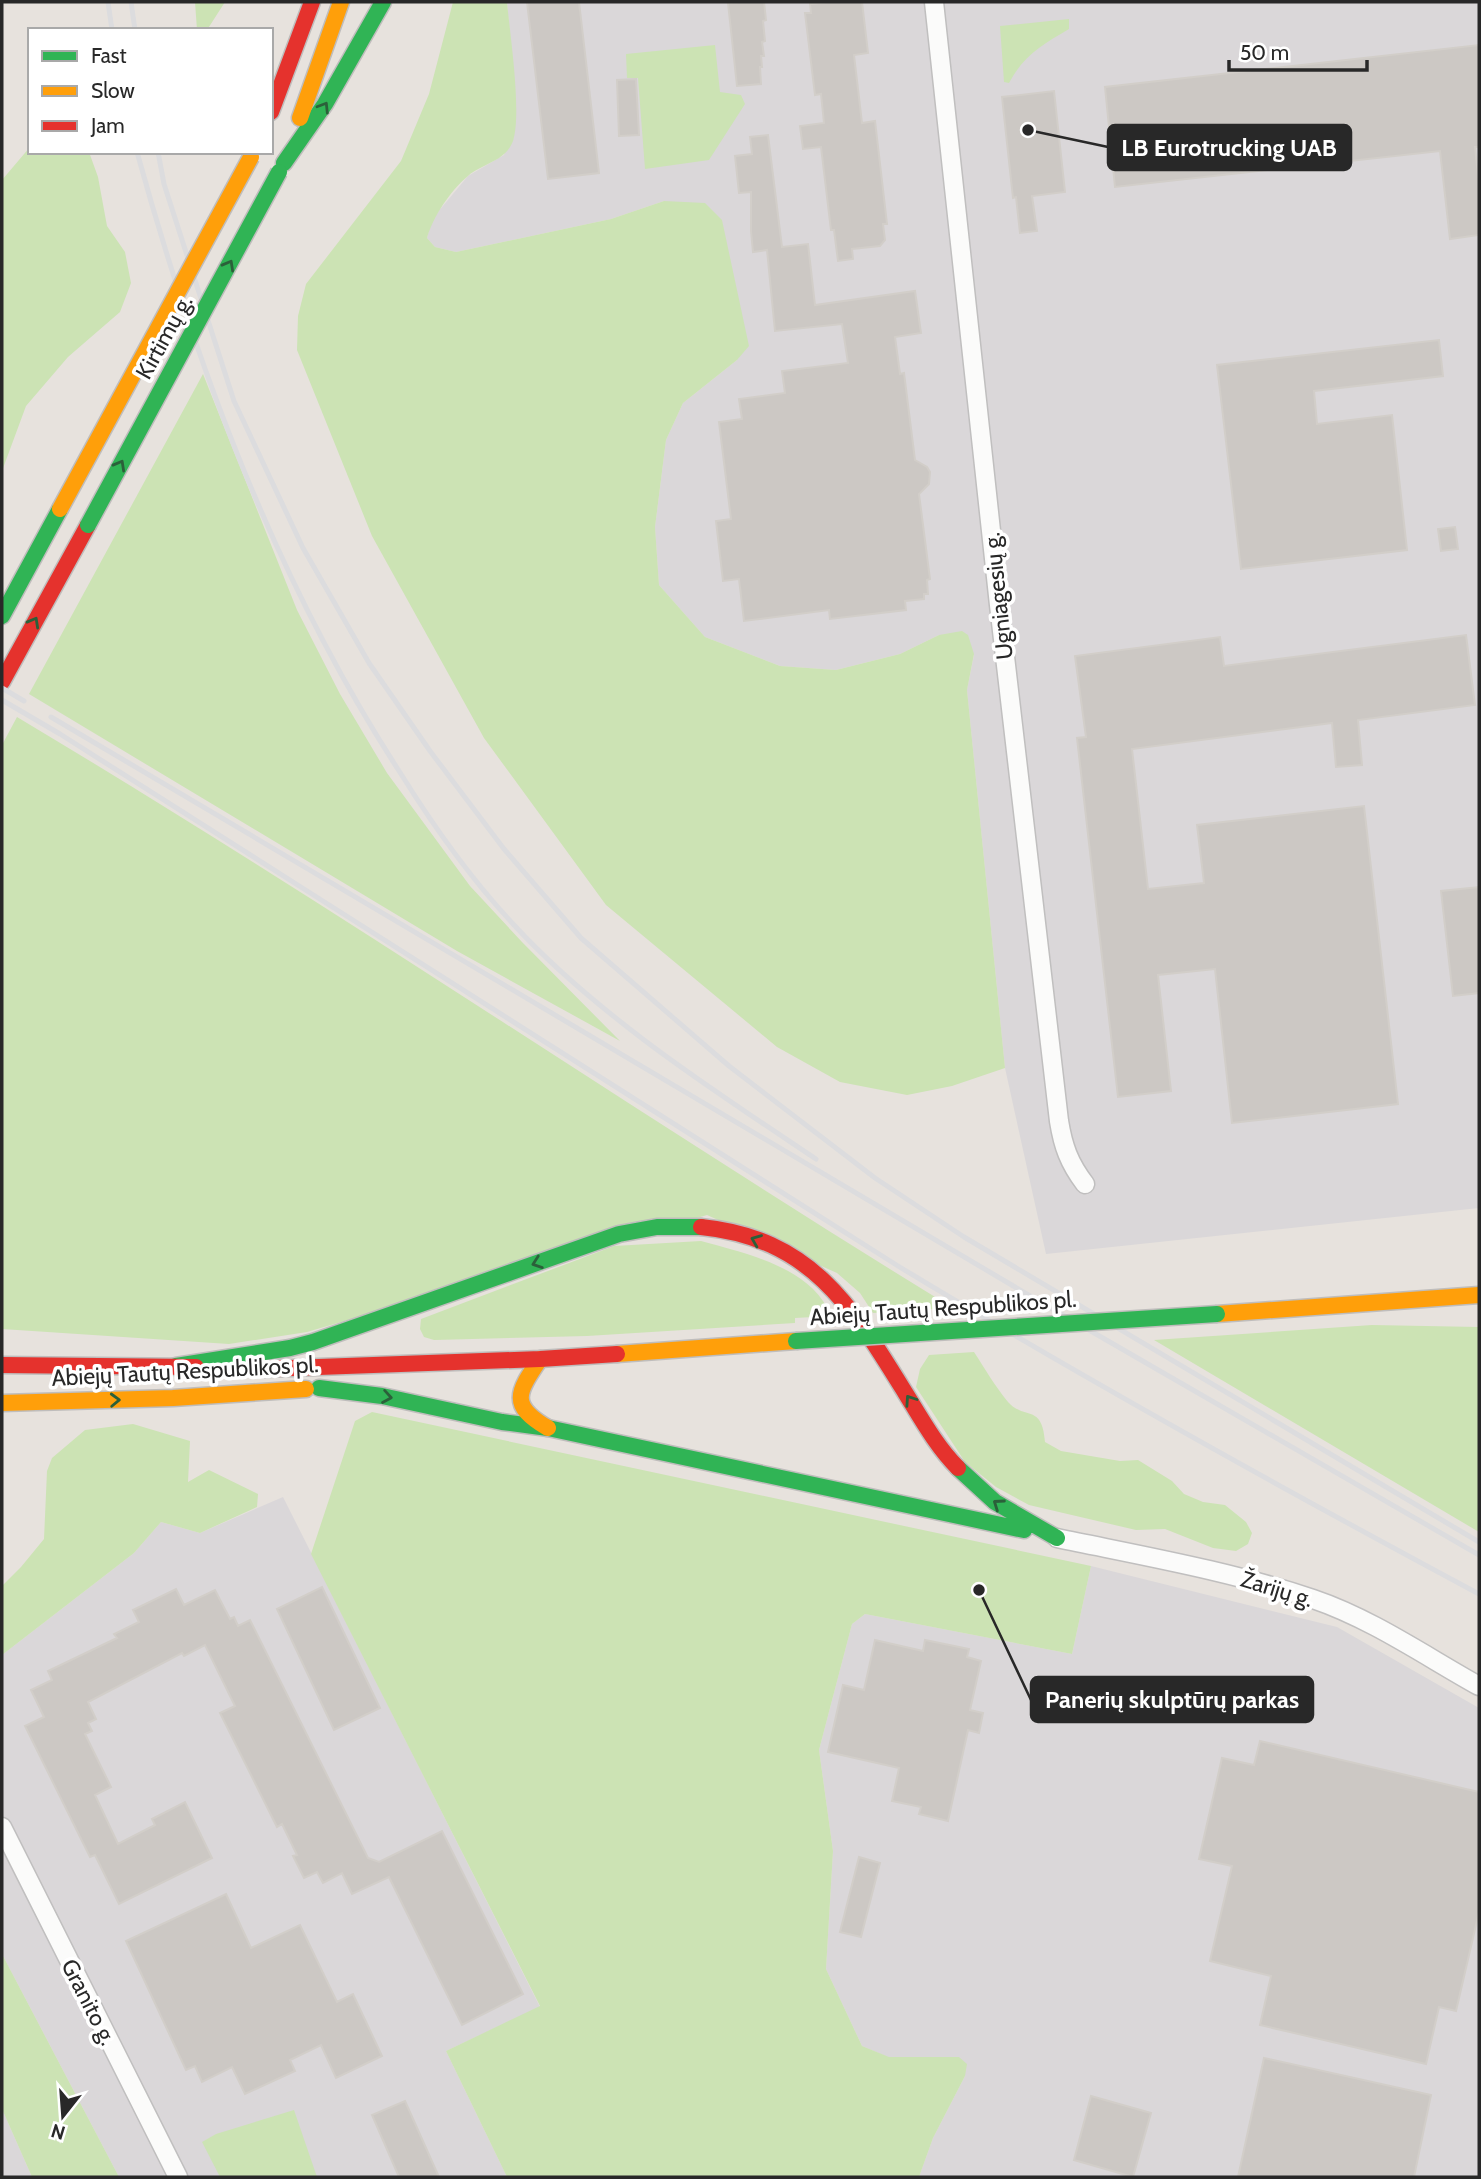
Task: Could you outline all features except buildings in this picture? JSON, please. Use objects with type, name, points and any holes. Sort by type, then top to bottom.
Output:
[{"type":"highway","points":[[273,107],[313,2]]},
{"type":"highway","name":"Kirtimų g.","points":[[2,682],[282,167],[341,2]]},
{"type":"highway","points":[[282,167],[332,94],[383,2]]},
{"type":"highway","name":"Kirtimų g.","points":[[2,617],[252,154]]},
{"type":"highway","points":[[176,1366],[313,1342],[619,1234],[651,1227],[706,1226],[757,1239],[807,1266],[829,1284],[851,1309],[949,1457],[976,1487],[998,1505],[1057,1538]]},
{"type":"highway","points":[[1429,1298],[1479,1286]]},
{"type":"highway","name":"Abiejų Tautų Respublikos pl.","points":[[2,1365],[261,1369],[540,1359],[1479,1295]]},
{"type":"highway","points":[[1379,1302],[1467,1311]]},
{"type":"highway","points":[[540,1359],[523,1385],[520,1404],[527,1416],[548,1428]]},
{"type":"highway","name":"Abiejų Tautų Respublikos pl.","points":[[2,1403],[173,1398],[319,1388],[410,1364]]},
{"type":"highway","points":[[319,1388],[382,1395],[512,1424],[548,1428],[1057,1538]]},
{"type":"highway","points":[[922,1507],[946,1493],[951,1476],[949,1457]]},
{"type":"street","name":"Ugniagesių g.","points":[[934,2],[999,606],[1059,1121],[1063,1147],[1085,1184]]},
{"type":"street","name":"Žarijų g.","points":[[1057,1538],[1219,1572],[1314,1599],[1360,1619],[1479,1686]]},
{"type":"street","name":"Granito g.","points":[[2,1827],[178,2177]]},
{"type":"shaded area","points":[[507,2],[1479,2],[1479,1208],[1046,1254],[1005,1068],[967,690],[974,655],[939,635],[900,654],[836,670],[780,666],[705,637],[659,585],[655,527],[666,440],[683,403],[737,360],[664,201],[611,219],[456,252],[435,247],[427,238],[432,219],[468,176],[504,155],[516,116]]},
{"type":"shaded area","points":[[283,1497],[540,2007],[446,2051],[507,2177],[119,2177],[2,1954],[2,1655],[134,1553],[161,1522],[200,1533]]},
{"type":"shaded area","points":[[1091,1566],[1337,1627],[1479,1708],[1479,2177],[919,2177],[933,2138],[965,2076],[959,2057],[888,2057],[862,2046],[826,1969],[833,1851],[819,1750],[852,1624],[865,1614],[1072,1654]]},
{"type":"shaded area","points":[[2,2109],[32,2177],[2,2177]]},
{"type":"green space","points":[[195,2],[225,2],[208,28],[197,28]]},
{"type":"green space","points":[[453,2],[507,2],[515,73],[515,128],[513,141],[505,154],[468,176],[443,205],[427,238],[435,247],[456,252],[611,219],[664,201],[705,203],[722,220],[749,346],[737,360],[683,403],[666,440],[655,527],[659,585],[705,637],[780,666],[836,670],[900,654],[939,635],[962,631],[968,635],[974,654],[967,690],[1005,1068],[952,1086],[907,1095],[840,1082],[777,1047],[606,905],[484,738],[372,536],[297,350],[298,316],[306,284],[401,161],[429,94]]},
{"type":"green space","points":[[1069,19],[1069,29],[1034,52],[1009,83],[1004,82],[1000,26]]},
{"type":"green space","points":[[715,45],[720,92],[741,95],[745,104],[709,160],[645,169],[638,78],[627,78],[626,54]]},
{"type":"green space","points":[[28,149],[28,154],[90,154],[98,177],[107,226],[125,252],[131,283],[120,312],[68,357],[26,406],[2,471],[2,180]]},
{"type":"green space","points":[[203,374],[297,610],[340,694],[387,773],[470,886],[620,1041],[457,951],[29,694]]},
{"type":"green space","points":[[17,717],[253,862],[718,1161],[953,1308],[873,1313],[860,1293],[837,1273],[707,1215],[307,1332],[229,1344],[2,1329],[2,745]]},
{"type":"green space","points":[[701,1241],[738,1251],[794,1274],[822,1299],[831,1316],[795,1318],[795,1323],[587,1336],[434,1340],[424,1337],[420,1329],[421,1319],[614,1246]]},
{"type":"green space","points":[[1372,1325],[1479,1327],[1479,1532],[1154,1340]]},
{"type":"green space","points":[[974,1352],[1008,1402],[1014,1408],[1032,1414],[1040,1422],[1045,1442],[1061,1451],[1120,1461],[1138,1460],[1172,1481],[1184,1494],[1203,1502],[1225,1505],[1246,1522],[1252,1533],[1248,1544],[1236,1551],[1213,1548],[1165,1529],[1136,1530],[1029,1505],[996,1487],[965,1462],[916,1387],[920,1369],[929,1355]]},
{"type":"green space","points":[[372,1412],[1091,1566],[1072,1654],[865,1614],[852,1624],[819,1750],[833,1851],[826,1969],[862,2046],[889,2057],[959,2057],[967,2064],[965,2076],[933,2138],[919,2177],[507,2177],[446,2051],[540,2006],[311,1554],[355,1421]]},
{"type":"green space","points":[[133,1424],[190,1441],[188,1482],[209,1470],[258,1494],[257,1507],[200,1533],[161,1522],[134,1553],[2,1655],[2,1586],[44,1539],[47,1471],[52,1458],[85,1430]]},
{"type":"green space","points":[[2,1954],[119,2177],[32,2177],[2,2109]]},
{"type":"green space","points":[[294,2110],[317,2177],[220,2177],[202,2142],[216,2134]]},
{"type":"railway","points":[[108,2],[112,28]]},
{"type":"railway","points":[[131,2],[135,28]]},
{"type":"railway","points":[[138,154],[186,315],[214,395],[279,552],[316,628],[357,702],[427,813],[468,871],[498,907],[582,990],[658,1050],[816,1159]]},
{"type":"railway","points":[[158,154],[164,184],[234,401],[303,548],[369,663],[430,751],[504,849],[581,938],[729,1066],[875,1178],[964,1237],[1479,1542]]},
{"type":"railway","points":[[2,688],[24,701]]},
{"type":"railway","points":[[2,700],[60,734],[898,1266],[1186,1434],[1479,1594]]},
{"type":"railway","points":[[51,717],[1037,1300],[1479,1555]]},
{"type":"traffic: fast","points":[[284,163],[325,104],[383,2]]},
{"type":"traffic: fast","points":[[88,525],[279,172]]},
{"type":"traffic: fast","points":[[2,616],[60,509]]},
{"type":"traffic: fast","points":[[176,1366],[313,1342],[619,1234],[657,1227],[701,1227]]},
{"type":"traffic: fast","points":[[796,1341],[1217,1314]]},
{"type":"traffic: fast","points":[[319,1388],[382,1396],[502,1422],[548,1428],[1024,1530]]},
{"type":"traffic: fast","points":[[958,1468],[995,1502],[1057,1538]]},
{"type":"traffic: slow","points":[[300,118],[341,2]]},
{"type":"traffic: slow","points":[[60,509],[251,157]]},
{"type":"traffic: slow","points":[[1217,1314],[1479,1295]]},
{"type":"traffic: slow","points":[[617,1354],[796,1341]]},
{"type":"traffic: slow","points":[[540,1359],[526,1381],[521,1398],[527,1412],[548,1428]]},
{"type":"traffic: slow","points":[[2,1403],[173,1398],[306,1389]]},
{"type":"traffic: jam","points":[[273,107],[312,2]]},
{"type":"traffic: jam","points":[[2,682],[88,525]]},
{"type":"traffic: jam","points":[[701,1227],[740,1234],[772,1246],[801,1262],[825,1282],[867,1333],[930,1433],[958,1468]]},
{"type":"traffic: jam","points":[[264,1369],[617,1354]]},
{"type":"traffic: jam","points":[[2,1365],[196,1367]]},
{"type":"place","name":"LB Eurotrucking UAB","points":[[1028,130]]},
{"type":"place","name":"Panerių skulptūrų parkas","points":[[979,1590]]}]
